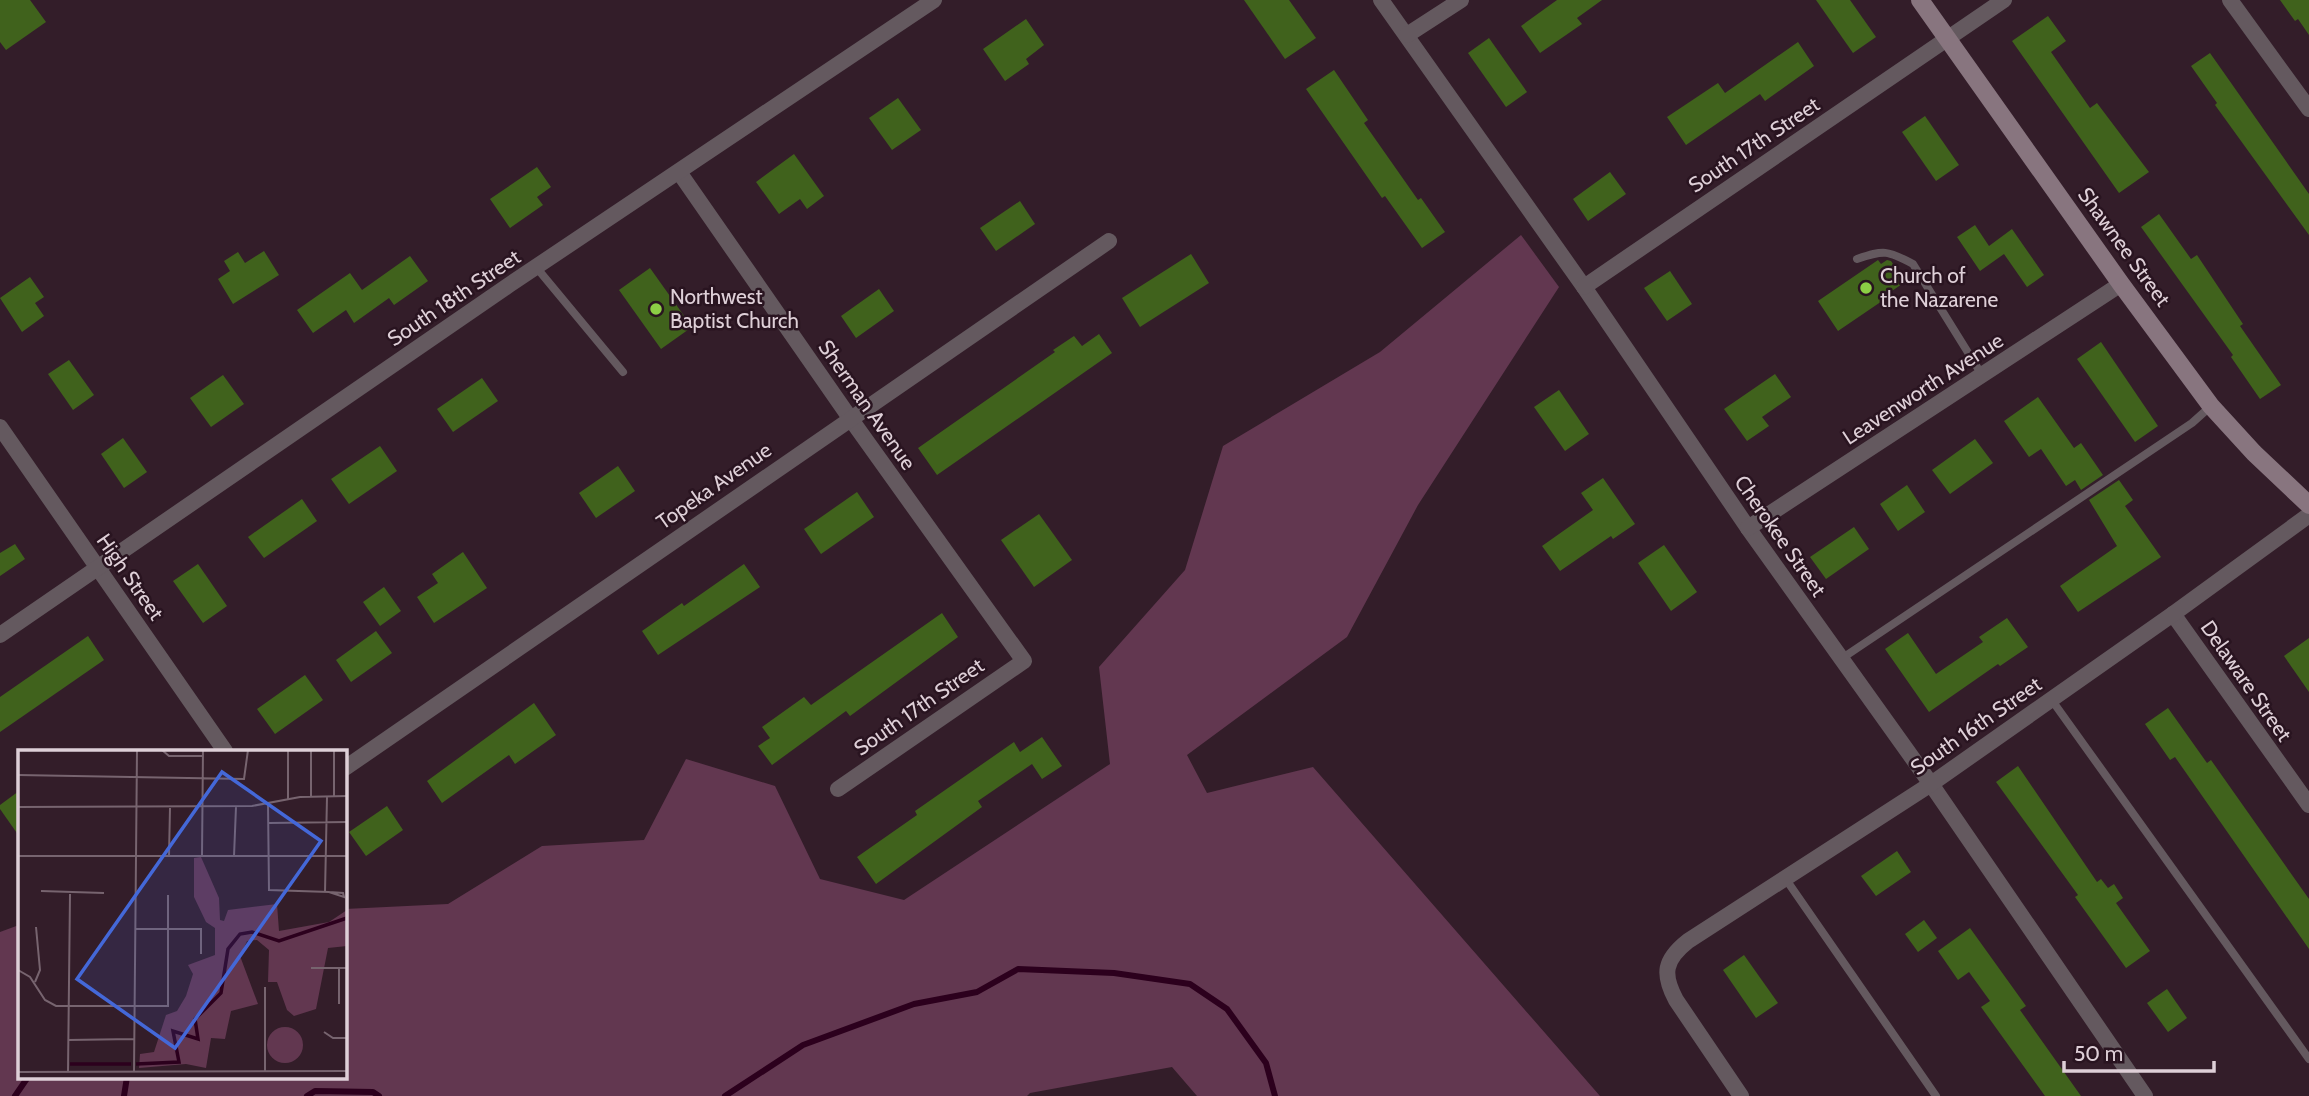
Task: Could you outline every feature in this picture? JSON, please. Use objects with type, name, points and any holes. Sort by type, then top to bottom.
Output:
[{"type":"street","name":"South 18th Street","points":[[0,635],[536,267],[934,0]]},
{"type":"street","name":"Cherokee Street","points":[[1381,0],[1584,287],[1748,528],[1931,783],[2145,1096]]},
{"type":"street","points":[[1407,36],[1461,0]]},
{"type":"street","name":"Shawnee Street","points":[[1920,0],[2211,406],[2254,453],[2309,505]]},
{"type":"street","name":"South 17th Street","points":[[1584,287],[2004,0]]},
{"type":"street","points":[[2230,0],[2309,109]]},
{"type":"street","name":"Sherman Avenue","points":[[679,172],[1024,661]]},
{"type":"street","name":"Topeka Avenue","points":[[346,767],[1109,241]]},
{"type":"street","name":"Leavenworth Avenue","points":[[1748,528],[2121,284]]},
{"type":"street","name":"High Street","points":[[0,427],[224,750]]},
{"type":"street","name":"South 16th Street","points":[[1741,1096],[1668,984],[1667,967],[1674,952],[1931,783],[2173,614],[2309,515]]},
{"type":"street","name":"Delaware Street","points":[[2173,614],[2309,806]]},
{"type":"street","name":"South 17th Street","points":[[838,789],[1024,661]]},
{"type":"lane","points":[[1857,260],[1881,251],[1898,255],[1913,264],[1982,375]]},
{"type":"lane","points":[[536,267],[623,372]]},
{"type":"lane","points":[[1841,659],[2192,423],[2211,406]]},
{"type":"lane","points":[[2051,699],[2309,1059]]},
{"type":"lane","points":[[1785,878],[1936,1096]]},
{"type":"shaded area","points":[[1521,235],[1559,287],[1418,505],[1347,637],[1187,755],[1207,793],[1313,767],[1600,1096],[1197,1096],[1172,1067],[1030,1093],[1027,1096],[0,1096],[0,932],[18,925],[18,1078],[346,1078],[346,909],[448,904],[542,846],[644,840],[686,759],[775,786],[820,879],[904,900],[1110,764],[1099,667],[1185,570],[1223,446],[1380,352]]},
{"type":"building","points":[[0,0],[30,0],[46,22],[6,50],[0,42]]},
{"type":"building","points":[[1244,0],[1289,0],[1316,38],[1285,59]]},
{"type":"building","points":[[1557,0],[1602,0],[1577,18],[1582,24],[1540,53],[1521,26]]},
{"type":"building","points":[[1816,0],[1850,0],[1876,37],[1853,53]]},
{"type":"building","points":[[2280,0],[2309,0],[2309,35],[2298,19],[2295,21]]},
{"type":"building","points":[[2048,16],[2066,41],[2051,52],[2090,108],[2097,103],[2149,172],[2119,193],[2012,41]]},
{"type":"building","points":[[1026,19],[1044,45],[1026,59],[1029,64],[1005,81],[983,49]]},
{"type":"building","points":[[1489,38],[1527,92],[1506,107],[1468,53]]},
{"type":"building","points":[[1798,42],[1814,66],[1765,101],[1760,94],[1686,145],[1667,117],[1718,83],[1725,93]]},
{"type":"building","points":[[2210,53],[2309,194],[2309,235],[2215,105],[2217,103],[2191,66]]},
{"type":"building","points":[[1334,70],[1368,120],[1364,123],[1418,200],[1421,198],[1445,232],[1422,248],[1385,196],[1382,198],[1306,89]]},
{"type":"building","points":[[898,98],[921,130],[892,150],[869,118]]},
{"type":"building","points":[[1925,116],[1959,165],[1936,181],[1902,132]]},
{"type":"building","points":[[794,154],[824,196],[807,209],[800,199],[779,214],[756,182]]},
{"type":"building","points":[[537,167],[551,187],[537,197],[543,205],[510,228],[490,199]]},
{"type":"building","points":[[1610,172],[1626,194],[1588,221],[1573,199]]},
{"type":"building","points":[[1020,201],[1035,224],[996,251],[980,228]]},
{"type":"building","points":[[2159,214],[2191,259],[2197,255],[2243,324],[2240,326],[2281,385],[2260,399],[2231,357],[2233,355],[2141,227]]},
{"type":"building","points":[[1975,225],[1989,246],[2012,229],[2044,275],[2027,287],[2004,254],[1980,271],[1957,237]]},
{"type":"building","points":[[264,251],[279,275],[233,304],[218,279],[230,271],[224,261],[238,252],[245,263]]},
{"type":"building","points":[[1191,254],[1209,283],[1140,327],[1122,298]]},
{"type":"building","points":[[410,256],[428,281],[394,305],[389,298],[354,323],[346,310],[313,333],[297,310],[350,273],[362,290]]},
{"type":"building","name":"Church of the Nazarene","points":[[1878,260],[1881,264],[1887,260],[1891,261],[1905,282],[1838,331],[1818,301]]},
{"type":"building","name":"Northwest Baptist Church","points":[[650,268],[692,327],[661,349],[619,290]]},
{"type":"building","points":[[1670,271],[1692,304],[1667,321],[1644,288]]},
{"type":"building","points":[[30,277],[44,297],[35,303],[44,316],[22,332],[0,298]]},
{"type":"building","points":[[879,289],[894,311],[856,338],[841,316]]},
{"type":"building","points":[[1099,334],[1112,353],[937,475],[918,448],[1074,336],[1082,346]]},
{"type":"building","points":[[2101,342],[2158,426],[2135,442],[2077,359]]},
{"type":"building","points":[[69,360],[94,395],[73,410],[48,374]]},
{"type":"building","points":[[1775,374],[1791,397],[1762,417],[1769,426],[1747,441],[1724,409]]},
{"type":"building","points":[[223,375],[244,404],[211,427],[190,398]]},
{"type":"building","points":[[482,378],[498,401],[453,432],[437,409]]},
{"type":"building","points":[[1559,390],[1589,434],[1565,451],[1534,407]]},
{"type":"building","points":[[2038,397],[2074,448],[2081,443],[2103,475],[2081,490],[2075,480],[2066,486],[2041,449],[2029,457],[2004,421]]},
{"type":"building","points":[[123,438],[147,472],[124,488],[101,454]]},
{"type":"building","points":[[1975,439],[1993,463],[1950,494],[1932,470]]},
{"type":"building","points":[[380,446],[397,471],[349,504],[331,479]]},
{"type":"building","points":[[618,466],[635,491],[596,518],[579,493]]},
{"type":"building","points":[[1603,478],[1635,524],[1613,539],[1611,536],[1560,571],[1542,546],[1593,510],[1581,493]]},
{"type":"building","points":[[2119,480],[2133,500],[2125,506],[2161,557],[2078,612],[2060,586],[2117,546],[2089,500]]},
{"type":"building","points":[[1907,485],[1925,512],[1898,531],[1880,504]]},
{"type":"building","points":[[857,492],[874,517],[821,554],[804,529]]},
{"type":"building","points":[[302,499],[317,521],[264,558],[248,537]]},
{"type":"building","points":[[1039,514],[1072,560],[1034,587],[1001,540]]},
{"type":"building","points":[[1854,527],[1869,549],[1826,579],[1810,557]]},
{"type":"building","points":[[15,544],[25,559],[0,576],[0,553]]},
{"type":"building","points":[[1664,545],[1697,592],[1671,611],[1638,563]]},
{"type":"building","points":[[463,552],[487,588],[434,623],[417,597],[438,583],[432,574]]},
{"type":"building","points":[[198,564],[227,606],[203,623],[173,581]]},
{"type":"building","points":[[744,564],[760,587],[658,655],[642,631],[682,603],[684,606]]},
{"type":"building","points":[[384,587],[401,611],[380,626],[363,602]]},
{"type":"building","points":[[942,613],[958,637],[850,716],[846,711],[772,765],[758,746],[770,738],[762,727],[804,697],[811,705]]},
{"type":"building","points":[[2007,618],[2028,647],[2000,666],[1998,664],[1929,712],[1885,649],[1908,633],[1936,674],[1983,642],[1979,637]]},
{"type":"building","points":[[376,631],[392,653],[351,682],[336,660]]},
{"type":"building","points":[[88,636],[104,660],[0,732],[0,697]]},
{"type":"building","points":[[2309,638],[2309,692],[2284,656]]},
{"type":"building","points":[[305,675],[323,700],[275,734],[257,709]]},
{"type":"building","points":[[534,703],[556,735],[515,764],[509,755],[442,803],[427,781]]},
{"type":"building","points":[[2168,708],[2207,763],[2211,760],[2309,899],[2309,949],[2175,757],[2170,760],[2145,724]]},
{"type":"building","points":[[1042,737],[1062,766],[1042,779],[1032,764],[978,801],[982,807],[876,884],[857,857],[917,815],[915,811],[1014,742],[1020,752]]},
{"type":"building","points":[[2018,766],[2097,882],[2101,879],[2108,888],[2114,884],[2123,898],[2116,903],[2150,951],[2126,968],[2075,897],[2078,895],[1996,782]]},
{"type":"building","points":[[18,792],[18,835],[0,809],[0,805]]},
{"type":"building","points":[[387,806],[403,830],[366,856],[349,832]]},
{"type":"building","points":[[1897,851],[1911,872],[1876,896],[1861,876]]},
{"type":"building","points":[[1924,920],[1937,938],[1918,952],[1905,934]]},
{"type":"building","points":[[1970,928],[2026,1006],[2020,1010],[2081,1096],[2045,1096],[1981,1007],[1990,1001],[1969,972],[1958,980],[1938,951]]},
{"type":"building","points":[[1744,955],[1778,1003],[1756,1018],[1723,970]]},
{"type":"building","points":[[2167,989],[2187,1018],[2168,1032],[2147,1003]]},
{"type":"waterway","points":[[725,1096],[803,1045],[914,1004],[977,992],[1018,969],[1114,973],[1190,984],[1227,1009],[1266,1063],[1275,1096]]},
{"type":"waterway","points":[[15,1096],[27,1078]]},
{"type":"waterway","points":[[124,1096],[127,1078]]},
{"type":"waterway","points":[[307,1096],[315,1091],[373,1092],[379,1096]]},
{"type":"place","name":"Church of the Nazarene","points":[[1866,288]]},
{"type":"place","name":"Northwest Baptist Church","points":[[656,309]]}]
